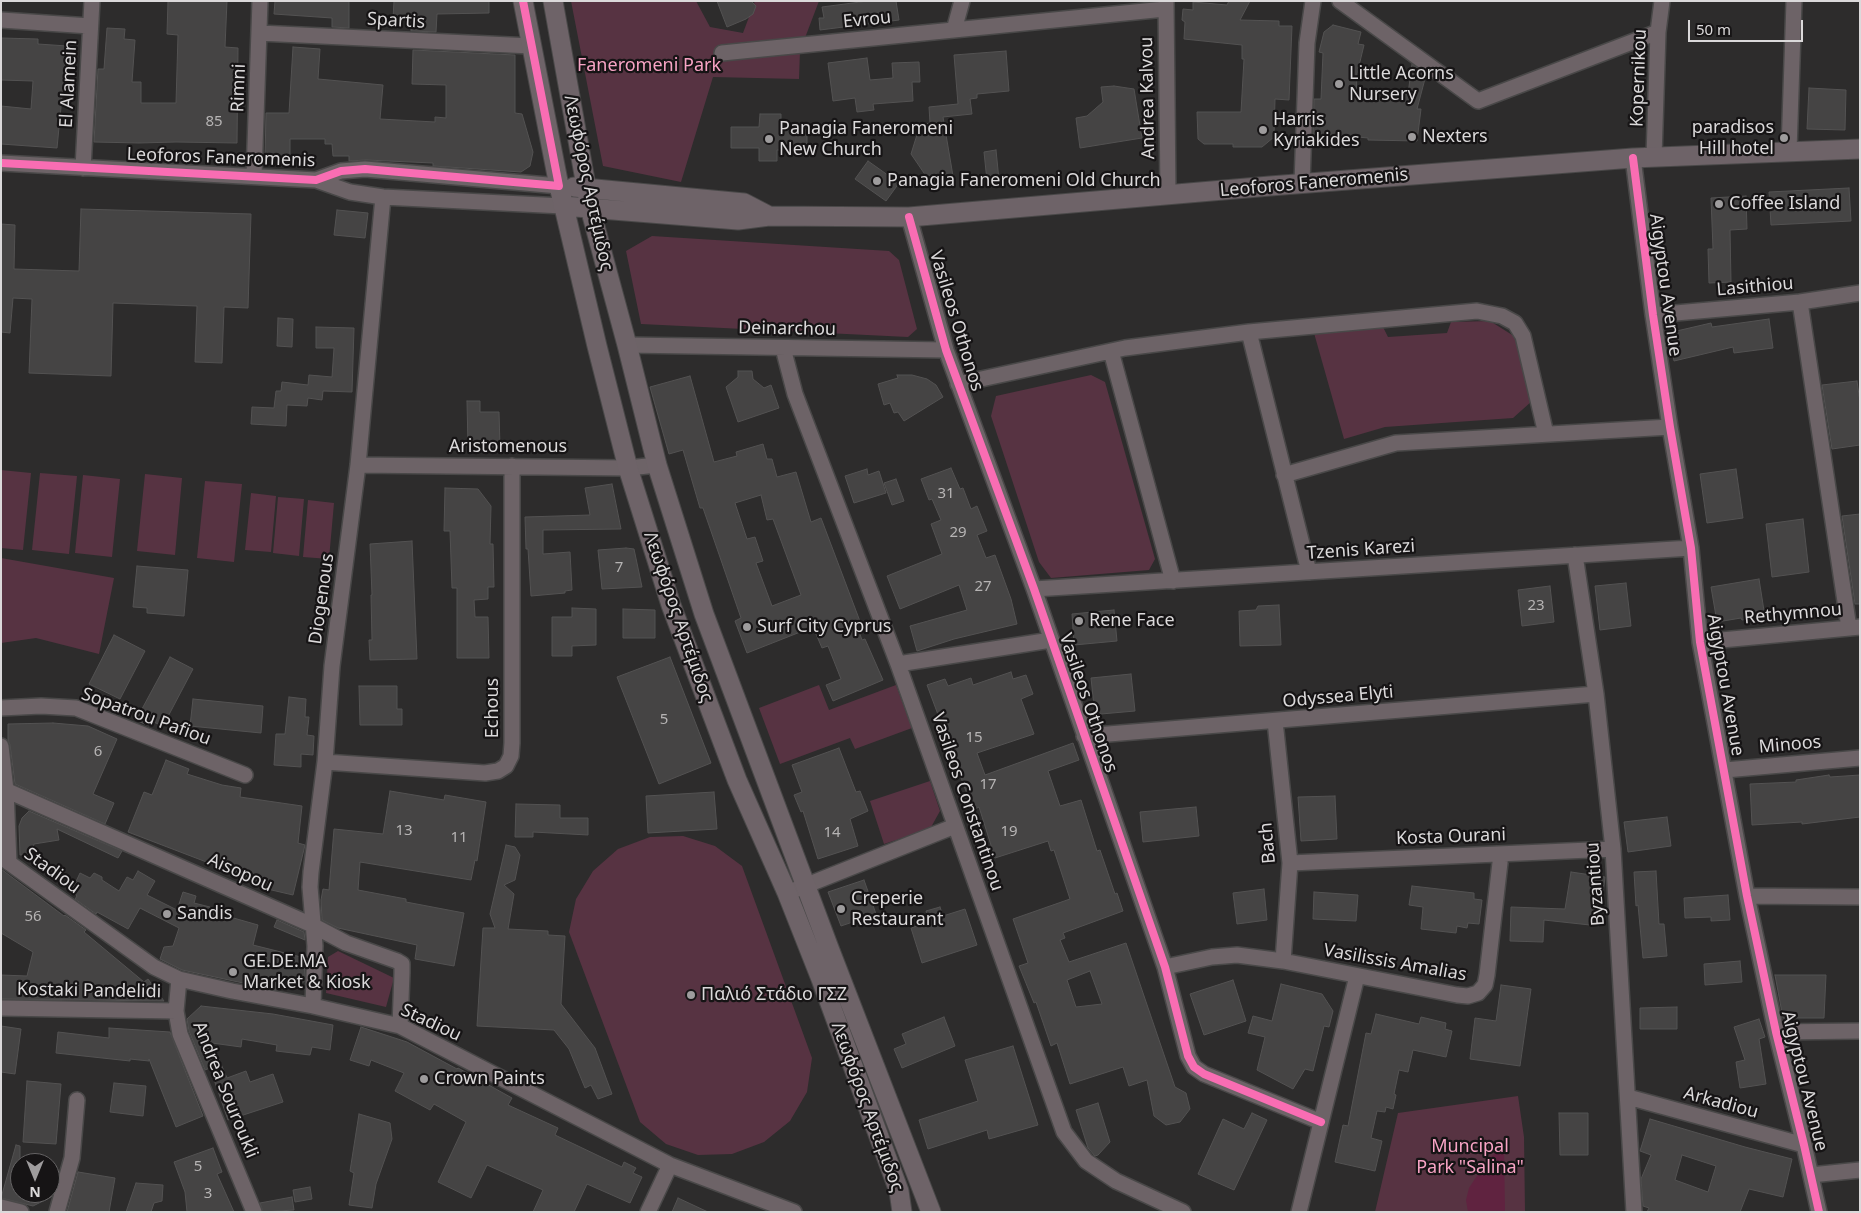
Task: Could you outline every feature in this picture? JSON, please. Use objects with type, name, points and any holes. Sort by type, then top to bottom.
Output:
[{"type":"main road","name":"Λεωφόρος Αρτέμιδος","points":[[523,1],[559,186],[628,468],[675,619],[737,780],[787,893],[821,979],[899,1191],[902,1212]]},
{"type":"main road","name":"Λεωφόρος Αρτέμιδος","points":[[553,1],[585,188],[657,465],[704,614],[931,1212]]},
{"type":"main road","name":"Leoforos Faneromenis","points":[[564,206],[738,220],[769,216],[909,217],[1302,183],[1633,158],[1860,149]]},
{"type":"main road","name":"Leoforos Faneromenis","points":[[559,186],[744,203],[769,216]]},
{"type":"street","name":"El Alamein","points":[[83,168],[92,1]]},
{"type":"street","name":"Rimni","points":[[254,175],[260,1]]},
{"type":"street","points":[[954,30],[962,1]]},
{"type":"street","points":[[1302,183],[1307,43],[1313,1]]},
{"type":"street","points":[[1340,1],[1478,101],[1506,92],[1658,32]]},
{"type":"street","name":"Kopernikou","points":[[1654,157],[1658,32],[1662,1]]},
{"type":"street","points":[[1789,151],[1794,1]]},
{"type":"street","name":"Evrou","points":[[722,53],[954,30],[1166,5]]},
{"type":"street","name":"Andrea Kalvou","points":[[1166,5],[1168,195]]},
{"type":"street","points":[[1,20],[90,26]]},
{"type":"street","name":"Spartis","points":[[259,33],[531,46]]},
{"type":"street","name":"Aigyptou Avenue","points":[[1633,158],[1653,315],[1691,548],[1700,642],[1725,770],[1746,896],[1818,1212]]},
{"type":"street","name":"Leoforos Faneromenis","points":[[1,163],[254,175],[316,180],[350,192],[383,197],[564,206]]},
{"type":"street","name":"Leoforos Faneromenis","points":[[316,180],[341,171],[365,169],[559,186]]},
{"type":"street","name":"Diogenous","points":[[313,1006],[315,946],[310,887],[325,762],[332,666],[358,465],[383,197]]},
{"type":"street","name":"Vasileos Othonos","points":[[909,217],[946,350],[1034,590],[1165,967],[1188,1056],[1194,1067],[1204,1074],[1321,1122]]},
{"type":"street","name":"Lasithiou","points":[[1653,315],[1800,302],[1860,293]]},
{"type":"street","points":[[1800,302],[1854,628]]},
{"type":"street","points":[[958,384],[1111,351],[1249,332],[1477,311],[1502,316],[1515,324],[1523,336],[1546,434]]},
{"type":"street","points":[[1249,332],[1308,572]]},
{"type":"street","name":"Deinarchou","points":[[627,345],[946,350]]},
{"type":"street","name":"Vasileos Constantinou","points":[[783,348],[795,394],[898,664],[1064,1132],[1086,1161],[1116,1181],[1183,1212]]},
{"type":"street","points":[[1111,351],[1173,581]]},
{"type":"street","points":[[1284,475],[1396,442],[1670,427]]},
{"type":"street","name":"Aristomenous","points":[[358,465],[628,468],[657,465]]},
{"type":"street","name":"Echous","points":[[325,762],[485,774],[498,771],[506,766],[511,756],[512,743],[512,466]]},
{"type":"street","name":"Tzenis Karezi","points":[[1034,590],[1691,548]]},
{"type":"street","name":"Byzantiou","points":[[1575,556],[1596,694],[1613,849],[1634,1212]]},
{"type":"street","name":"Rethymnou","points":[[1700,642],[1854,628]]},
{"type":"street","points":[[898,664],[1050,640]]},
{"type":"street","name":"Odyssea Elyti","points":[[1084,736],[1596,694]]},
{"type":"street","name":"Sopatrou Pafiou","points":[[1,708],[41,706],[76,708],[245,775]]},
{"type":"street","name":"Bach","points":[[1275,721],[1290,863],[1283,961]]},
{"type":"street","points":[[1,746],[5,860]]},
{"type":"street","name":"Minoos","points":[[1725,770],[1860,758]]},
{"type":"street","name":"Aisopou","points":[[4,789],[312,925],[346,943],[402,964],[400,1026]]},
{"type":"street","points":[[787,893],[955,826]]},
{"type":"street","name":"Kosta Ourani","points":[[1290,863],[1613,849]]},
{"type":"street","name":"Vasilissis Amalias","points":[[1165,967],[1224,955],[1237,955],[1283,961],[1456,995],[1468,996],[1478,993],[1485,985],[1487,975],[1501,854]]},
{"type":"street","name":"Stadiou","points":[[5,860],[154,967],[179,979],[400,1026],[670,1165],[794,1212]]},
{"type":"street","points":[[1746,896],[1860,897]]},
{"type":"street","points":[[1299,1212],[1357,976]]},
{"type":"street","name":"Andrea Souroukli","points":[[179,979],[176,1011],[180,1034],[254,1212]]},
{"type":"street","name":"Kostaki Pandelidi","points":[[1,1008],[176,1011]]},
{"type":"street","points":[[1776,1032],[1860,1031]]},
{"type":"street","name":"Arkadiou","points":[[1628,1097],[1804,1146]]},
{"type":"street","points":[[57,1212],[72,1158],[78,1100]]},
{"type":"street","points":[[648,1212],[670,1165]]},
{"type":"street","points":[[1811,1175],[1860,1170]]},
{"type":"street","points":[[1,1207],[21,1212]]},
{"type":"green space","name":"Faneromeni Park","points":[[571,1],[696,1],[710,27],[743,33],[755,1],[819,1],[800,51],[799,79],[713,77],[681,182],[603,166]]},
{"type":"green space","points":[[652,236],[889,251],[899,260],[917,329],[908,337],[641,324],[626,251]]},
{"type":"green space","points":[[1490,321],[1517,338],[1532,401],[1513,418],[1385,427],[1344,439],[1314,333],[1383,327],[1388,337],[1447,333],[1451,322]]},
{"type":"green space","points":[[1091,375],[1105,382],[1155,559],[1149,570],[1051,578],[1039,562],[991,416],[996,396]]},
{"type":"green space","points":[[1,470],[31,473],[23,550],[1,548]]},
{"type":"green space","points":[[40,473],[77,476],[69,554],[32,550]]},
{"type":"green space","points":[[145,474],[182,478],[175,555],[137,551]]},
{"type":"green space","points":[[83,475],[120,479],[112,557],[75,553]]},
{"type":"green space","points":[[205,481],[242,484],[234,562],[197,558]]},
{"type":"green space","points":[[251,493],[276,496],[271,552],[245,550]]},
{"type":"green space","points":[[278,497],[304,499],[299,556],[273,553]]},
{"type":"green space","points":[[308,500],[334,503],[329,559],[303,557]]},
{"type":"green space","points":[[1,558],[114,578],[99,654],[36,638],[1,643]]},
{"type":"green space","points":[[819,685],[829,710],[896,685],[912,728],[855,749],[850,738],[780,764],[759,708]]},
{"type":"green space","points":[[930,781],[940,811],[930,829],[884,844],[870,801]]},
{"type":"green space","name":"Παλιό Στάδιο ΓΣΖ","points":[[683,836],[715,846],[742,866],[812,1058],[807,1092],[790,1121],[764,1142],[732,1154],[698,1155],[666,1144],[640,1122],[569,932],[576,899],[593,871],[618,849],[650,837]]},
{"type":"green space","points":[[338,951],[394,978],[386,1007],[326,993],[328,957]]},
{"type":"green space","name":"Muncipal Park \"Salina\"","points":[[1518,1096],[1524,1137],[1525,1212],[1375,1212],[1398,1113]]},
{"type":"shaded area","points":[[1500,1148],[1504,1150],[1505,1212],[1468,1212],[1466,1200],[1469,1188],[1486,1162]]},
{"type":"building","points":[[168,1],[227,1],[225,47],[238,48],[237,143],[94,142],[98,69],[104,69],[107,28],[125,29],[124,39],[135,40],[132,82],[141,82],[141,103],[176,103],[178,35],[167,34]]},
{"type":"building","points":[[275,1],[349,1],[349,28],[332,27],[332,18],[274,14]]},
{"type":"building","points":[[394,1],[489,1],[489,13],[437,14],[436,32],[411,31],[411,20],[393,19]]},
{"type":"building","points":[[717,1],[751,1],[756,6],[753,14],[727,27]]},
{"type":"building","points":[[868,1],[896,1],[899,20],[820,30],[819,18],[824,18],[822,7]]},
{"type":"building","points":[[1229,1],[1250,1],[1240,20],[1279,21],[1279,26],[1292,26],[1289,100],[1275,99],[1274,137],[1262,147],[1204,144],[1198,139],[1197,112],[1241,112],[1244,59],[1242,59],[1242,45],[1184,39],[1185,22],[1182,20],[1183,9],[1193,10],[1193,2],[1227,5]]},
{"type":"building","points":[[1333,25],[1361,32],[1358,44],[1364,45],[1357,74],[1356,99],[1400,101],[1399,94],[1408,94],[1412,64],[1426,75],[1417,109],[1421,109],[1417,141],[1368,140],[1368,138],[1337,135],[1325,143],[1313,142],[1314,99],[1321,99],[1323,53],[1319,52],[1324,32]]},
{"type":"building","points":[[1,38],[38,39],[38,44],[67,46],[57,148],[1,144],[1,106],[31,109],[33,81],[1,80]]},
{"type":"building","points":[[293,47],[320,49],[318,79],[383,85],[380,119],[435,122],[435,117],[446,118],[446,85],[412,84],[413,50],[515,55],[515,113],[522,114],[533,152],[530,166],[521,172],[433,166],[433,163],[349,161],[349,156],[333,156],[332,144],[325,144],[325,139],[290,139],[290,158],[265,158],[266,113],[289,113]]},
{"type":"building","points":[[1006,51],[1009,91],[977,94],[977,98],[970,99],[972,114],[943,117],[953,176],[926,176],[911,154],[920,125],[930,123],[929,107],[958,104],[954,55]]},
{"type":"building","points":[[867,58],[870,80],[893,78],[892,63],[919,62],[920,82],[912,82],[913,101],[873,104],[874,110],[857,112],[855,98],[833,101],[828,63]]},
{"type":"building","points":[[1114,86],[1134,89],[1142,138],[1080,148],[1076,118],[1087,116],[1103,102],[1101,87]]},
{"type":"building","points":[[1809,88],[1846,90],[1845,130],[1807,129]]},
{"type":"building","name":"Panagia Faneromeni New Church","points":[[760,114],[781,114],[781,130],[807,130],[807,151],[777,150],[777,161],[759,161],[759,148],[731,148],[731,127],[759,127]]},
{"type":"building","points":[[996,150],[999,180],[987,181],[984,152]]},
{"type":"building","name":"Panagia Faneromeni Old Church","points":[[868,161],[899,183],[886,201],[855,179]]},
{"type":"building","points":[[1849,188],[1851,221],[1771,225],[1769,192]]},
{"type":"building","points":[[1746,196],[1747,229],[1730,230],[1731,282],[1709,283],[1708,249],[1713,249],[1711,198]]},
{"type":"building","points":[[81,209],[251,214],[248,308],[224,307],[222,363],[195,362],[197,306],[113,303],[111,376],[29,373],[32,299],[13,298],[10,333],[1,332],[1,224],[15,225],[14,269],[79,271]]},
{"type":"building","points":[[337,210],[368,213],[365,238],[334,235]]},
{"type":"building","points":[[278,318],[293,319],[292,347],[277,346]]},
{"type":"building","points":[[1769,319],[1773,348],[1734,353],[1733,347],[1674,361],[1668,333],[1711,323],[1712,327]]},
{"type":"building","points":[[316,327],[354,328],[352,392],[323,391],[322,400],[308,398],[307,406],[287,405],[286,426],[251,424],[252,407],[274,408],[276,391],[281,391],[282,382],[308,385],[309,375],[332,377],[334,348],[316,348]]},
{"type":"building","points":[[738,371],[752,371],[753,379],[764,388],[771,385],[779,408],[738,422],[726,387],[738,377]]},
{"type":"building","points":[[897,375],[912,375],[927,379],[936,385],[943,397],[904,421],[898,412],[894,413],[890,403],[884,405],[878,384],[898,378]]},
{"type":"building","points":[[690,376],[714,462],[737,456],[736,452],[763,444],[767,459],[772,459],[777,477],[796,472],[811,522],[821,518],[861,624],[857,626],[862,640],[865,639],[883,680],[833,701],[826,685],[841,679],[828,646],[822,648],[813,627],[747,653],[735,621],[741,618],[703,508],[700,508],[683,450],[669,454],[650,387]],"holes":[[[761,495],[767,520],[773,519],[801,595],[772,606],[756,563],[763,561],[755,537],[747,539],[735,503]]]},
{"type":"building","points":[[1857,381],[1860,402],[1860,445],[1832,449],[1822,385]]},
{"type":"building","points":[[467,401],[480,401],[480,412],[499,412],[500,447],[468,447]]},
{"type":"building","points":[[951,468],[960,489],[963,488],[971,509],[977,506],[987,531],[977,535],[986,558],[995,555],[1011,599],[1017,624],[954,639],[917,651],[910,626],[967,610],[959,585],[900,609],[887,576],[942,554],[931,524],[941,520],[932,499],[929,500],[921,479]]},
{"type":"building","points":[[867,469],[868,475],[879,471],[886,493],[854,503],[845,476]]},
{"type":"building","points":[[1736,469],[1743,518],[1707,523],[1700,474]]},
{"type":"building","points":[[896,479],[904,501],[892,505],[884,483]]},
{"type":"building","points":[[612,484],[621,529],[543,530],[543,554],[570,552],[572,590],[565,591],[565,593],[531,596],[525,517],[590,515],[585,488]]},
{"type":"building","points":[[445,488],[478,489],[491,506],[490,544],[493,544],[494,587],[488,587],[488,599],[474,600],[475,617],[488,617],[489,658],[457,658],[457,588],[452,588],[450,531],[444,531]]},
{"type":"building","points":[[1860,514],[1860,604],[1855,604],[1842,516]]},
{"type":"building","points":[[1803,519],[1809,572],[1772,577],[1766,524]]},
{"type":"building","points":[[412,541],[417,659],[370,660],[369,640],[372,640],[372,595],[370,544]]},
{"type":"building","points":[[634,549],[642,587],[602,589],[598,550]]},
{"type":"building","points":[[137,566],[188,570],[184,616],[147,613],[147,608],[133,607]]},
{"type":"building","points":[[1759,579],[1765,617],[1717,622],[1711,587]]},
{"type":"building","points":[[1626,583],[1631,626],[1600,630],[1595,586]]},
{"type":"building","points":[[1550,586],[1554,622],[1522,626],[1518,590]]},
{"type":"building","points":[[1279,605],[1281,645],[1240,646],[1239,611],[1256,610],[1258,606]]},
{"type":"building","points":[[572,608],[596,609],[596,645],[572,646],[572,656],[552,656],[552,617],[572,617]]},
{"type":"building","points":[[623,609],[655,610],[655,638],[623,638]]},
{"type":"building","points":[[1114,610],[1117,641],[1074,645],[1072,614]]},
{"type":"building","points":[[114,635],[145,651],[120,699],[89,684]]},
{"type":"building","points":[[170,657],[193,669],[163,726],[151,721],[149,726],[136,720]]},
{"type":"building","points":[[670,657],[711,763],[659,784],[617,677]]},
{"type":"building","points":[[1011,672],[1013,679],[1026,675],[1033,694],[1021,699],[1034,734],[977,753],[985,775],[1073,743],[1079,760],[1048,771],[1060,806],[1081,800],[1097,851],[1100,850],[1123,911],[1063,933],[1065,938],[1060,940],[1069,962],[1126,943],[1175,1087],[1186,1093],[1190,1109],[1180,1122],[1166,1125],[1154,1116],[1147,1080],[1129,1086],[1123,1067],[1070,1084],[1057,1043],[1051,1046],[1036,1002],[1034,1003],[1019,966],[1028,963],[1013,919],[1070,899],[1054,850],[1051,851],[1048,841],[995,858],[979,807],[973,810],[960,775],[962,774],[944,718],[940,720],[927,685],[945,679],[948,686],[971,678],[973,685]],"holes":[[[1090,971],[1102,1004],[1076,1007],[1067,980]]]},
{"type":"building","points":[[1131,674],[1135,711],[1101,714],[1094,706],[1091,678]]},
{"type":"building","points":[[359,686],[397,686],[397,709],[402,709],[402,725],[360,725]]},
{"type":"building","points":[[289,697],[306,699],[305,717],[309,717],[307,735],[314,736],[313,755],[301,754],[301,767],[274,765],[276,734],[285,734]]},
{"type":"building","points":[[193,699],[263,706],[261,733],[190,726]]},
{"type":"building","points":[[53,723],[88,726],[117,739],[93,794],[114,803],[105,824],[15,784],[8,740],[8,724]]},
{"type":"building","points":[[839,748],[856,792],[860,791],[868,811],[850,819],[858,846],[818,859],[803,811],[801,812],[794,795],[802,792],[792,765]]},
{"type":"building","points":[[166,760],[189,769],[187,774],[222,785],[241,788],[240,797],[302,806],[298,843],[305,845],[293,895],[263,888],[264,884],[128,832],[144,792],[152,795]]},
{"type":"building","points":[[1829,775],[1830,777],[1860,775],[1860,817],[1802,824],[1802,822],[1752,825],[1750,784],[1796,782],[1796,780]]},
{"type":"building","points":[[390,791],[444,800],[445,795],[486,802],[477,861],[475,860],[471,880],[360,862],[358,890],[406,899],[406,902],[464,913],[454,966],[415,959],[417,945],[338,928],[322,920],[321,900],[323,889],[329,890],[334,829],[383,834]]},
{"type":"building","points":[[714,792],[717,829],[648,833],[646,796]]},
{"type":"building","points":[[1335,796],[1337,839],[1301,841],[1298,797]]},
{"type":"building","points":[[516,804],[560,805],[560,818],[588,818],[588,835],[533,832],[533,837],[515,837]]},
{"type":"building","points":[[1196,807],[1199,836],[1143,842],[1140,812]]},
{"type":"building","points":[[29,811],[122,851],[118,858],[57,829],[59,840],[34,844],[31,854],[20,855],[19,826],[22,818]]},
{"type":"building","points":[[1667,817],[1671,846],[1628,852],[1624,822]]},
{"type":"building","points":[[506,845],[515,847],[520,855],[515,880],[504,885],[514,894],[508,929],[548,931],[548,935],[565,936],[561,1004],[595,1048],[612,1094],[598,1099],[591,1085],[585,1088],[569,1049],[554,1030],[477,1026],[483,928],[495,928],[490,914]]},
{"type":"building","points":[[1,869],[86,930],[84,932],[144,982],[148,979],[164,1001],[1,999],[1,975],[27,976],[33,952],[1,933]]},
{"type":"building","points":[[138,871],[155,881],[147,895],[177,910],[183,892],[196,896],[194,903],[210,907],[209,911],[258,925],[253,945],[305,958],[304,982],[277,980],[276,990],[182,970],[160,959],[164,947],[173,946],[179,928],[140,908],[128,929],[97,912],[96,914],[75,899],[77,896],[72,890],[80,873],[90,878],[94,873],[119,891],[127,877],[133,880]]},
{"type":"building","points":[[1656,871],[1659,924],[1664,924],[1667,956],[1643,958],[1638,905],[1636,906],[1634,872]]},
{"type":"building","points":[[1571,872],[1605,877],[1599,926],[1544,920],[1543,942],[1510,941],[1511,907],[1565,909]]},
{"type":"building","points":[[864,880],[876,914],[841,926],[828,892]]},
{"type":"building","points":[[1412,886],[1474,893],[1474,899],[1482,900],[1479,924],[1468,923],[1467,928],[1457,926],[1456,933],[1421,929],[1423,907],[1409,905]]},
{"type":"building","points":[[1264,889],[1267,920],[1237,924],[1233,893]]},
{"type":"building","points":[[1314,892],[1358,895],[1356,921],[1313,919]]},
{"type":"building","points":[[1728,895],[1730,920],[1711,921],[1711,917],[1685,918],[1684,898]]},
{"type":"building","points":[[940,907],[943,916],[965,909],[977,945],[922,963],[911,928],[929,922],[926,911]]},
{"type":"building","points":[[277,920],[304,932],[305,940],[274,927]]},
{"type":"building","points":[[1740,961],[1742,982],[1705,985],[1704,964]]},
{"type":"building","points":[[1775,975],[1826,975],[1824,1018],[1783,1018]]},
{"type":"building","points":[[1233,980],[1246,1021],[1204,1035],[1190,994]]},
{"type":"building","points":[[1281,984],[1322,994],[1333,1011],[1329,1027],[1324,1026],[1313,1071],[1305,1069],[1293,1089],[1257,1070],[1265,1037],[1248,1033],[1253,1016],[1272,1021]]},
{"type":"building","points":[[1501,985],[1531,989],[1520,1066],[1470,1059],[1475,1018],[1496,1021]]},
{"type":"building","points":[[201,1006],[273,1014],[333,1025],[330,1050],[312,1047],[310,1055],[276,1051],[277,1045],[242,1039],[241,1047],[212,1043],[227,1078],[246,1071],[250,1082],[273,1074],[283,1102],[228,1120],[210,1068],[205,1070],[189,1031],[187,1019]]},
{"type":"building","points":[[1677,1007],[1677,1029],[1640,1029],[1640,1008]]},
{"type":"building","points":[[1376,1014],[1419,1024],[1421,1017],[1446,1023],[1445,1029],[1452,1031],[1446,1057],[1413,1050],[1408,1072],[1399,1070],[1393,1109],[1386,1107],[1385,1112],[1377,1111],[1371,1138],[1382,1141],[1375,1171],[1335,1162],[1343,1125],[1348,1126],[1366,1033],[1371,1034]]},
{"type":"building","points":[[944,1017],[955,1046],[902,1068],[894,1049],[906,1044],[902,1034]]},
{"type":"building","points":[[1759,1019],[1765,1037],[1759,1039],[1766,1084],[1740,1088],[1736,1062],[1745,1060],[1734,1027]]},
{"type":"building","points":[[1,1026],[21,1029],[15,1074],[1,1072]]},
{"type":"building","points":[[361,1027],[407,1042],[458,1068],[512,1098],[508,1105],[558,1128],[555,1135],[622,1167],[624,1162],[636,1168],[633,1173],[642,1177],[630,1203],[587,1184],[574,1212],[533,1212],[543,1190],[487,1165],[471,1198],[438,1182],[466,1122],[434,1104],[430,1110],[395,1091],[404,1073],[371,1060],[369,1066],[350,1060]]},
{"type":"building","points":[[109,1028],[170,1032],[203,1116],[176,1127],[149,1059],[149,1061],[130,1059],[130,1061],[56,1053],[58,1032],[109,1038]]},
{"type":"building","points":[[1013,1046],[1038,1125],[989,1139],[987,1130],[928,1149],[919,1120],[978,1101],[965,1060]]},
{"type":"building","points":[[27,1081],[61,1084],[56,1144],[23,1142]]},
{"type":"building","points":[[114,1083],[146,1086],[143,1116],[110,1112]]},
{"type":"building","points":[[1098,1103],[1110,1142],[1095,1156],[1088,1148],[1076,1110]]},
{"type":"building","points":[[1252,1113],[1267,1120],[1234,1190],[1198,1174],[1223,1119],[1244,1129]]},
{"type":"building","points":[[1559,1113],[1588,1113],[1588,1155],[1560,1155]]},
{"type":"building","points":[[359,1114],[390,1123],[392,1139],[376,1184],[372,1208],[349,1205],[354,1173],[350,1171]]},
{"type":"building","points":[[1650,1119],[1792,1159],[1783,1197],[1749,1189],[1740,1212],[1647,1212],[1649,1208],[1643,1206],[1641,1179],[1651,1155],[1640,1151]],"holes":[[[1682,1155],[1716,1166],[1708,1192],[1675,1180]]]},
{"type":"building","points":[[16,1145],[20,1146],[20,1153],[14,1153]]},
{"type":"building","points":[[213,1148],[222,1172],[217,1174],[234,1212],[187,1212],[185,1192],[174,1162]]},
{"type":"building","points":[[10,1166],[10,1200],[1,1198]]},
{"type":"building","points":[[78,1172],[115,1178],[109,1212],[67,1212]]},
{"type":"building","points":[[136,1183],[163,1185],[162,1201],[154,1203],[151,1212],[126,1212]]},
{"type":"building","points":[[310,1187],[312,1199],[295,1202],[293,1190]]},
{"type":"building","points":[[292,1197],[294,1210],[263,1212],[260,1203]]},
{"type":"building","points":[[678,1198],[708,1212],[672,1212]]},
{"type":"building","points":[[21,1203],[39,1203],[33,1206]]},
{"type":"cycle path","points":[[1,163],[316,180],[341,171],[365,169],[559,186],[523,1]]},
{"type":"cycle path","points":[[1633,158],[1653,315],[1691,548],[1700,642],[1747,896],[1776,1032],[1819,1212]]},
{"type":"cycle path","points":[[909,217],[946,350],[1034,589],[1165,967],[1188,1056],[1194,1067],[1204,1074],[1321,1122]]},
{"type":"place","name":"Little Acorns Nursery","points":[[1339,84]]},
{"type":"place","name":"Harris Kyriakides","points":[[1263,130]]},
{"type":"place","name":"Nexters","points":[[1412,137]]},
{"type":"place","name":"paradisos Hill hotel","points":[[1784,138]]},
{"type":"place","name":"Panagia Faneromeni New Church","points":[[769,139]]},
{"type":"place","name":"Panagia Faneromeni Old Church","points":[[877,181]]},
{"type":"place","name":"Coffee Island","points":[[1719,204]]},
{"type":"place","name":"Rene Face","points":[[1079,621]]},
{"type":"place","name":"Surf City Cyprus","points":[[747,627]]},
{"type":"place","name":"Creperie Restaurant","points":[[841,909]]},
{"type":"place","name":"Sandis","points":[[167,914]]},
{"type":"place","name":"GE.DE.MA Market & Kiosk","points":[[233,972]]},
{"type":"place","name":"Παλιό Στάδιο ΓΣΖ","points":[[691,995]]},
{"type":"place","name":"Crown Paints","points":[[424,1079]]}]
